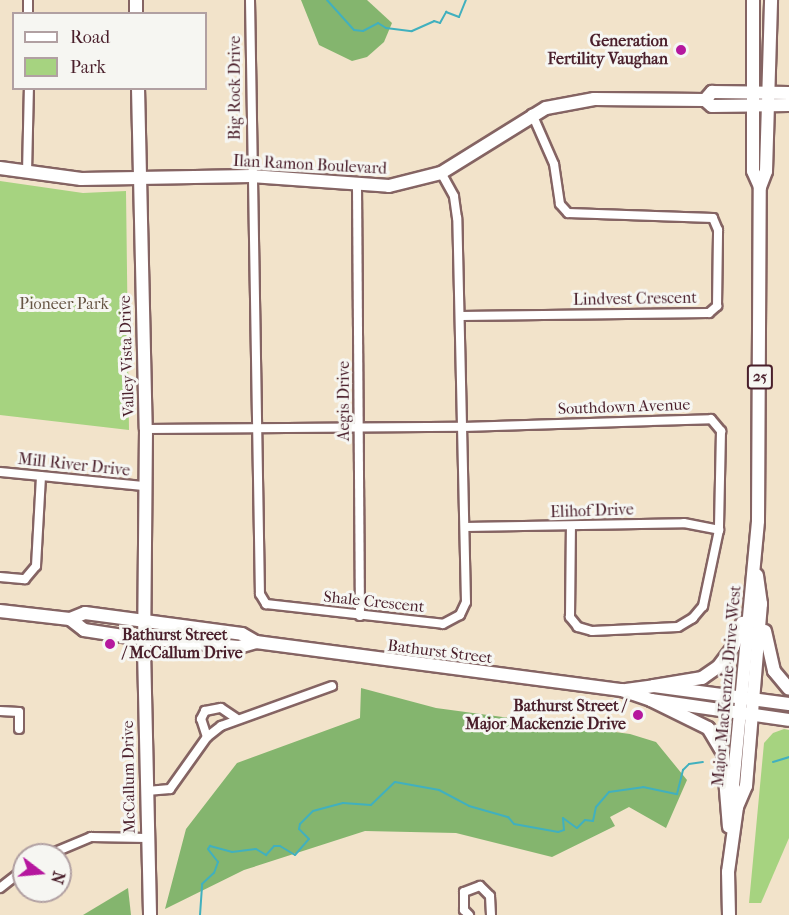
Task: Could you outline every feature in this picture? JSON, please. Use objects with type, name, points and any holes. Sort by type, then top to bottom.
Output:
[{"type":"main road","name":"Major MacKenzie Drive West","points":[[753,0],[753,171],[760,187]]},
{"type":"main road","name":"Major MacKenzie Drive West","points":[[747,698],[761,604],[756,568],[760,187],[766,171],[771,0]]},
{"type":"main road","name":"Valley Vista Drive","points":[[138,90],[146,429],[144,486],[146,622]]},
{"type":"main road","name":"Ilan Ramon Boulevard","points":[[705,100],[712,92],[753,92],[769,99]]},
{"type":"main road","points":[[769,99],[789,93]]},
{"type":"main road","name":"Ilan Ramon Boulevard","points":[[0,168],[27,173],[140,180],[251,176],[357,186],[410,184],[441,173],[532,114],[594,99],[705,100],[712,106],[753,106],[769,99]]},
{"type":"main road","points":[[769,99],[789,105]]},
{"type":"main road","name":"Major MacKenzie Drive West","points":[[729,915],[731,849],[737,807],[733,786],[746,713],[747,611],[756,568]]},
{"type":"main road","points":[[761,604],[767,652],[774,672],[789,689]]},
{"type":"main road","name":"Bathurst Street","points":[[0,611],[70,619],[85,613],[242,634],[256,642],[622,690],[651,700],[789,720]]},
{"type":"main road","points":[[654,686],[702,678],[718,667],[733,647],[747,611]]},
{"type":"main road","name":"Bathurst Street","points":[[70,619],[84,630],[144,638],[239,647],[256,642]]},
{"type":"main road","name":"McCallum Drive","points":[[146,622],[144,638],[150,915]]},
{"type":"main road","name":"Bathurst Street","points":[[622,690],[654,686],[789,704]]},
{"type":"main road","points":[[651,700],[708,729],[723,753],[731,849]]},
{"type":"street","name":"Big Rock Drive","points":[[250,0],[251,176]]},
{"type":"street","points":[[27,173],[29,90]]},
{"type":"street","name":"Lindvest Crescent","points":[[461,315],[709,313],[717,306],[718,230],[713,218],[568,213],[560,204],[554,164],[532,114]]},
{"type":"street","name":"Shale Crescent","points":[[251,176],[260,594],[266,604],[275,606],[443,624],[460,615],[466,602],[458,218],[454,196],[441,173]]},
{"type":"street","name":"Aegis Drive","points":[[357,186],[360,616]]},
{"type":"street","name":"Southdown Avenue","points":[[146,429],[463,427],[711,419],[721,431],[718,530],[704,606],[693,618],[678,627],[592,631],[578,627],[570,617],[571,528]]},
{"type":"street","name":"Mill River Drive","points":[[0,472],[144,486]]},
{"type":"street","points":[[0,578],[25,579],[36,566],[41,476]]},
{"type":"street","name":"Elihof Drive","points":[[465,527],[571,528],[684,523],[718,530]]},
{"type":"street","points":[[147,791],[170,789],[207,737],[236,718],[268,711],[332,686]]},
{"type":"street","points":[[207,737],[201,719],[205,711],[221,708],[236,718]]},
{"type":"street","points":[[0,711],[20,712],[19,729]]},
{"type":"street","points":[[72,845],[91,837],[147,838]]},
{"type":"street","points":[[0,888],[12,878]]},
{"type":"street","points":[[469,915],[464,910],[464,892],[480,886],[490,896],[491,915]]},
{"type":"green space","points":[[301,0],[367,0],[392,23],[384,42],[367,57],[352,61],[319,45]]},
{"type":"green space","name":"Pioneer Park","points":[[0,181],[83,193],[126,191],[129,430],[0,415]]},
{"type":"green space","points":[[361,688],[436,708],[630,734],[656,742],[687,780],[666,828],[629,807],[610,817],[615,826],[552,857],[456,833],[365,831],[244,870],[165,909],[186,829],[237,763],[360,718]]},
{"type":"green space","points":[[784,729],[789,730],[789,838],[761,903],[749,903],[764,743],[773,733]]},
{"type":"green space","points":[[128,888],[131,915],[83,915]]},
{"type":"waterway","points":[[327,0],[354,30],[363,31],[378,23],[386,28],[412,31],[434,21],[440,23],[446,12],[459,17],[466,0]]},
{"type":"waterway","points":[[773,762],[789,757]]},
{"type":"waterway","points":[[200,915],[202,884],[214,873],[218,862],[208,849],[210,846],[232,852],[256,849],[266,855],[274,846],[280,846],[295,855],[309,839],[299,829],[300,824],[313,811],[343,803],[371,805],[395,782],[439,790],[469,806],[508,817],[514,824],[558,832],[564,830],[563,818],[577,828],[585,820],[593,821],[596,807],[609,792],[643,787],[677,794],[683,770],[689,764],[703,762]]},
{"type":"place","name":"Generation Fertility Vaughan","points":[[681,50]]},
{"type":"place","name":"Bathurst Street / McCallum Drive","points":[[110,644]]},
{"type":"place","name":"Bathurst Street / Major Mackenzie Drive","points":[[638,715]]}]
